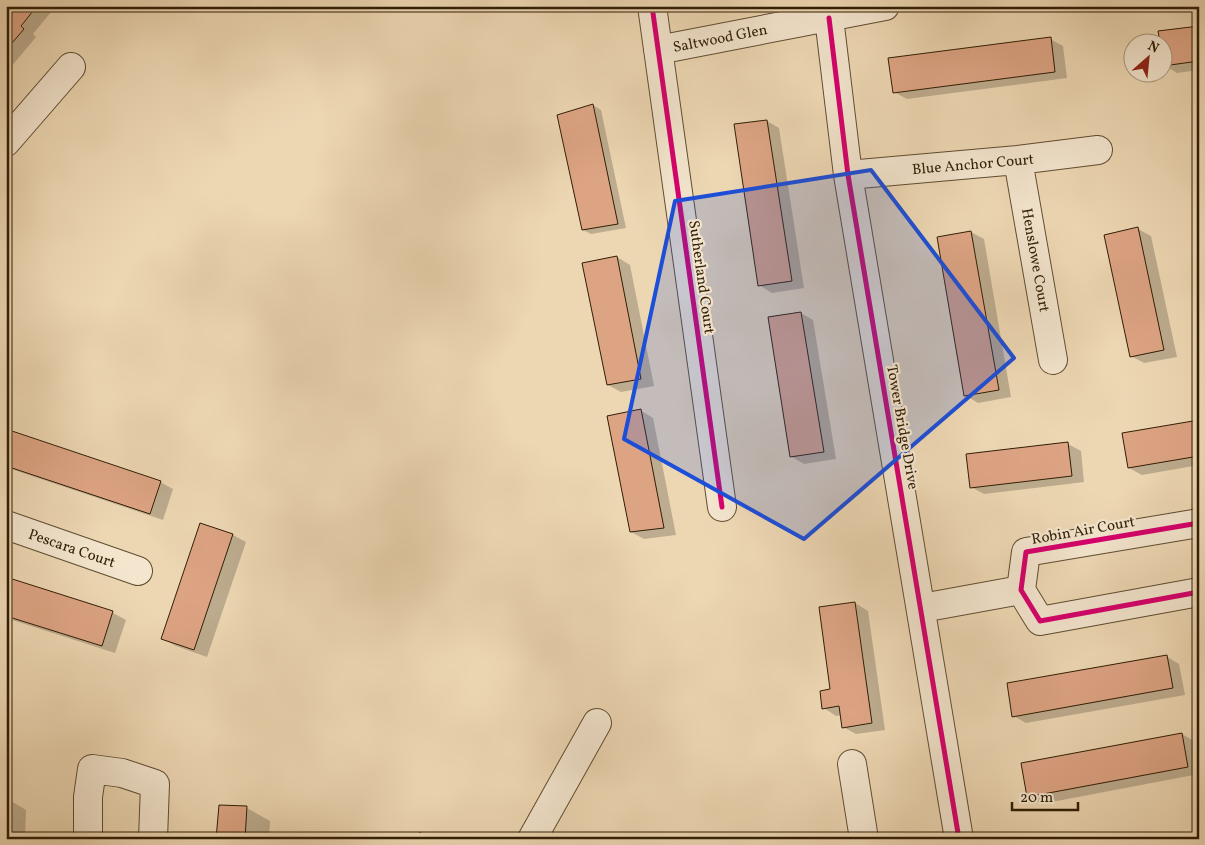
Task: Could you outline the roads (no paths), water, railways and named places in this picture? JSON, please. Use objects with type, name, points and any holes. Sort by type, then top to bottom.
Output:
[{"type":"street","name":"Saltwood Glen","points":[[652,6],[658,50],[885,6]]},
{"type":"street","name":"Tower Bridge Drive","points":[[829,18],[848,175],[960,839]]},
{"type":"street","name":"Sutherland Court","points":[[658,50],[722,507]]},
{"type":"street","points":[[6,142],[71,67]]},
{"type":"street","name":"Blue Anchor Court","points":[[848,175],[1018,160],[1098,150]]},
{"type":"street","name":"Henslowe Court","points":[[1018,160],[1054,360]]},
{"type":"street","name":"Robin Air Court","points":[[1021,590],[1026,552],[1199,524]]},
{"type":"street","name":"Pescara Court","points":[[6,525],[138,571]]},
{"type":"street","points":[[922,608],[1021,590],[1040,621],[1199,592]]},
{"type":"street","points":[[532,839],[597,723]]},
{"type":"street","points":[[852,764],[864,839]]},
{"type":"street","points":[[88,839],[88,797],[92,769],[122,772],[155,784],[152,839]]}]
